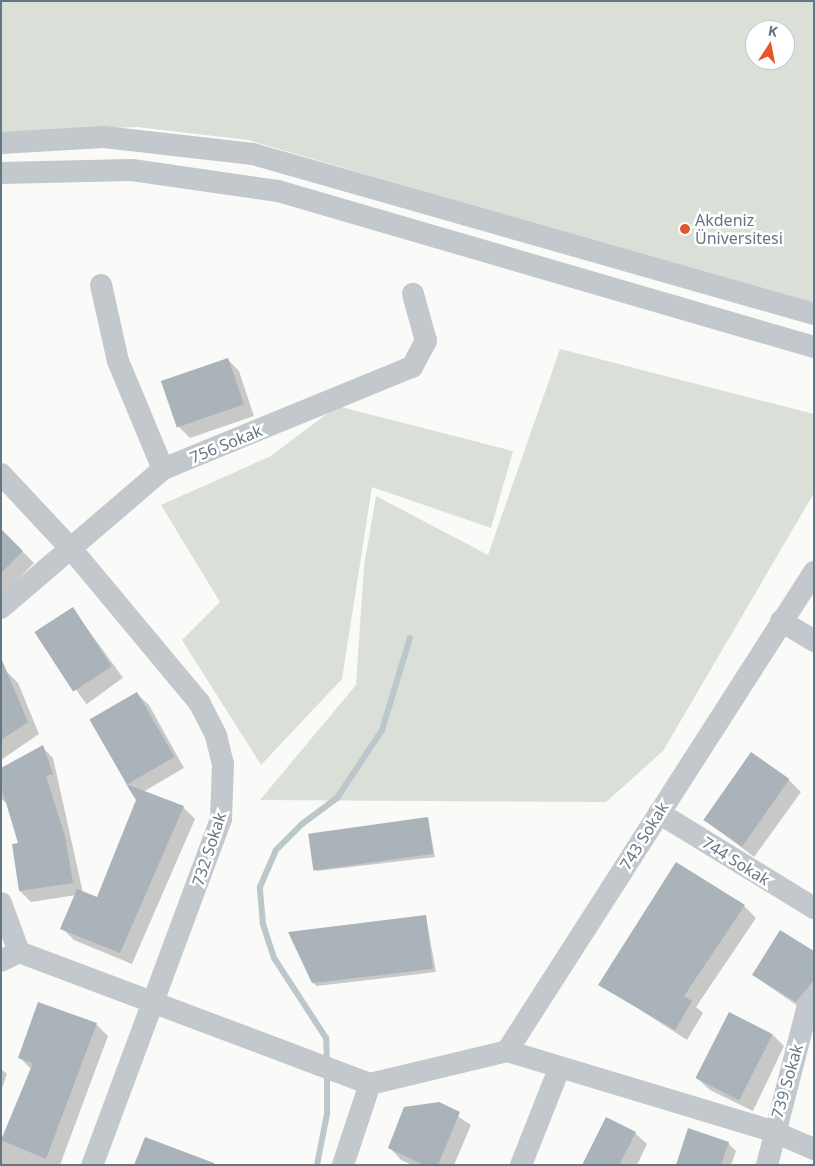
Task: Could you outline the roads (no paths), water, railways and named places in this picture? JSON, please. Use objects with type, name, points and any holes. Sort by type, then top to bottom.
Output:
[{"type":"street","points":[[1,143],[104,137],[253,154],[814,314]]},
{"type":"street","points":[[1,173],[132,170],[278,190],[814,347]]},
{"type":"street","points":[[101,285],[118,361],[163,469]]},
{"type":"street","name":"756 Sokak","points":[[1,608],[73,551],[163,469],[412,367],[426,341],[413,294]]},
{"type":"street","name":"732 Sokak","points":[[1,474],[73,551],[199,702],[216,736],[223,764],[221,819],[153,1006],[92,1165]]},
{"type":"street","name":"743 Sokak","points":[[507,1051],[814,572]]},
{"type":"street","points":[[781,621],[814,641]]},
{"type":"street","name":"744 Sokak","points":[[658,813],[814,908]]},
{"type":"street","points":[[1,903],[10,956],[370,1084],[507,1051],[559,1069],[772,1131],[814,1149]]},
{"type":"street","name":"739 Sokak","points":[[767,1165],[772,1131],[807,1010],[814,1000]]},
{"type":"street","points":[[522,1165],[559,1069]]},
{"type":"street","points":[[343,1165],[370,1084]]},
{"type":"waterway","points":[[327,1063],[326,1038],[274,958],[263,924],[260,887],[276,850],[302,824],[337,798],[382,730],[410,638]]},
{"type":"waterway","points":[[317,1165],[327,1114],[327,1073]]},
{"type":"place","name":"Akdeniz Üniversitesi","points":[[685,229]]}]
